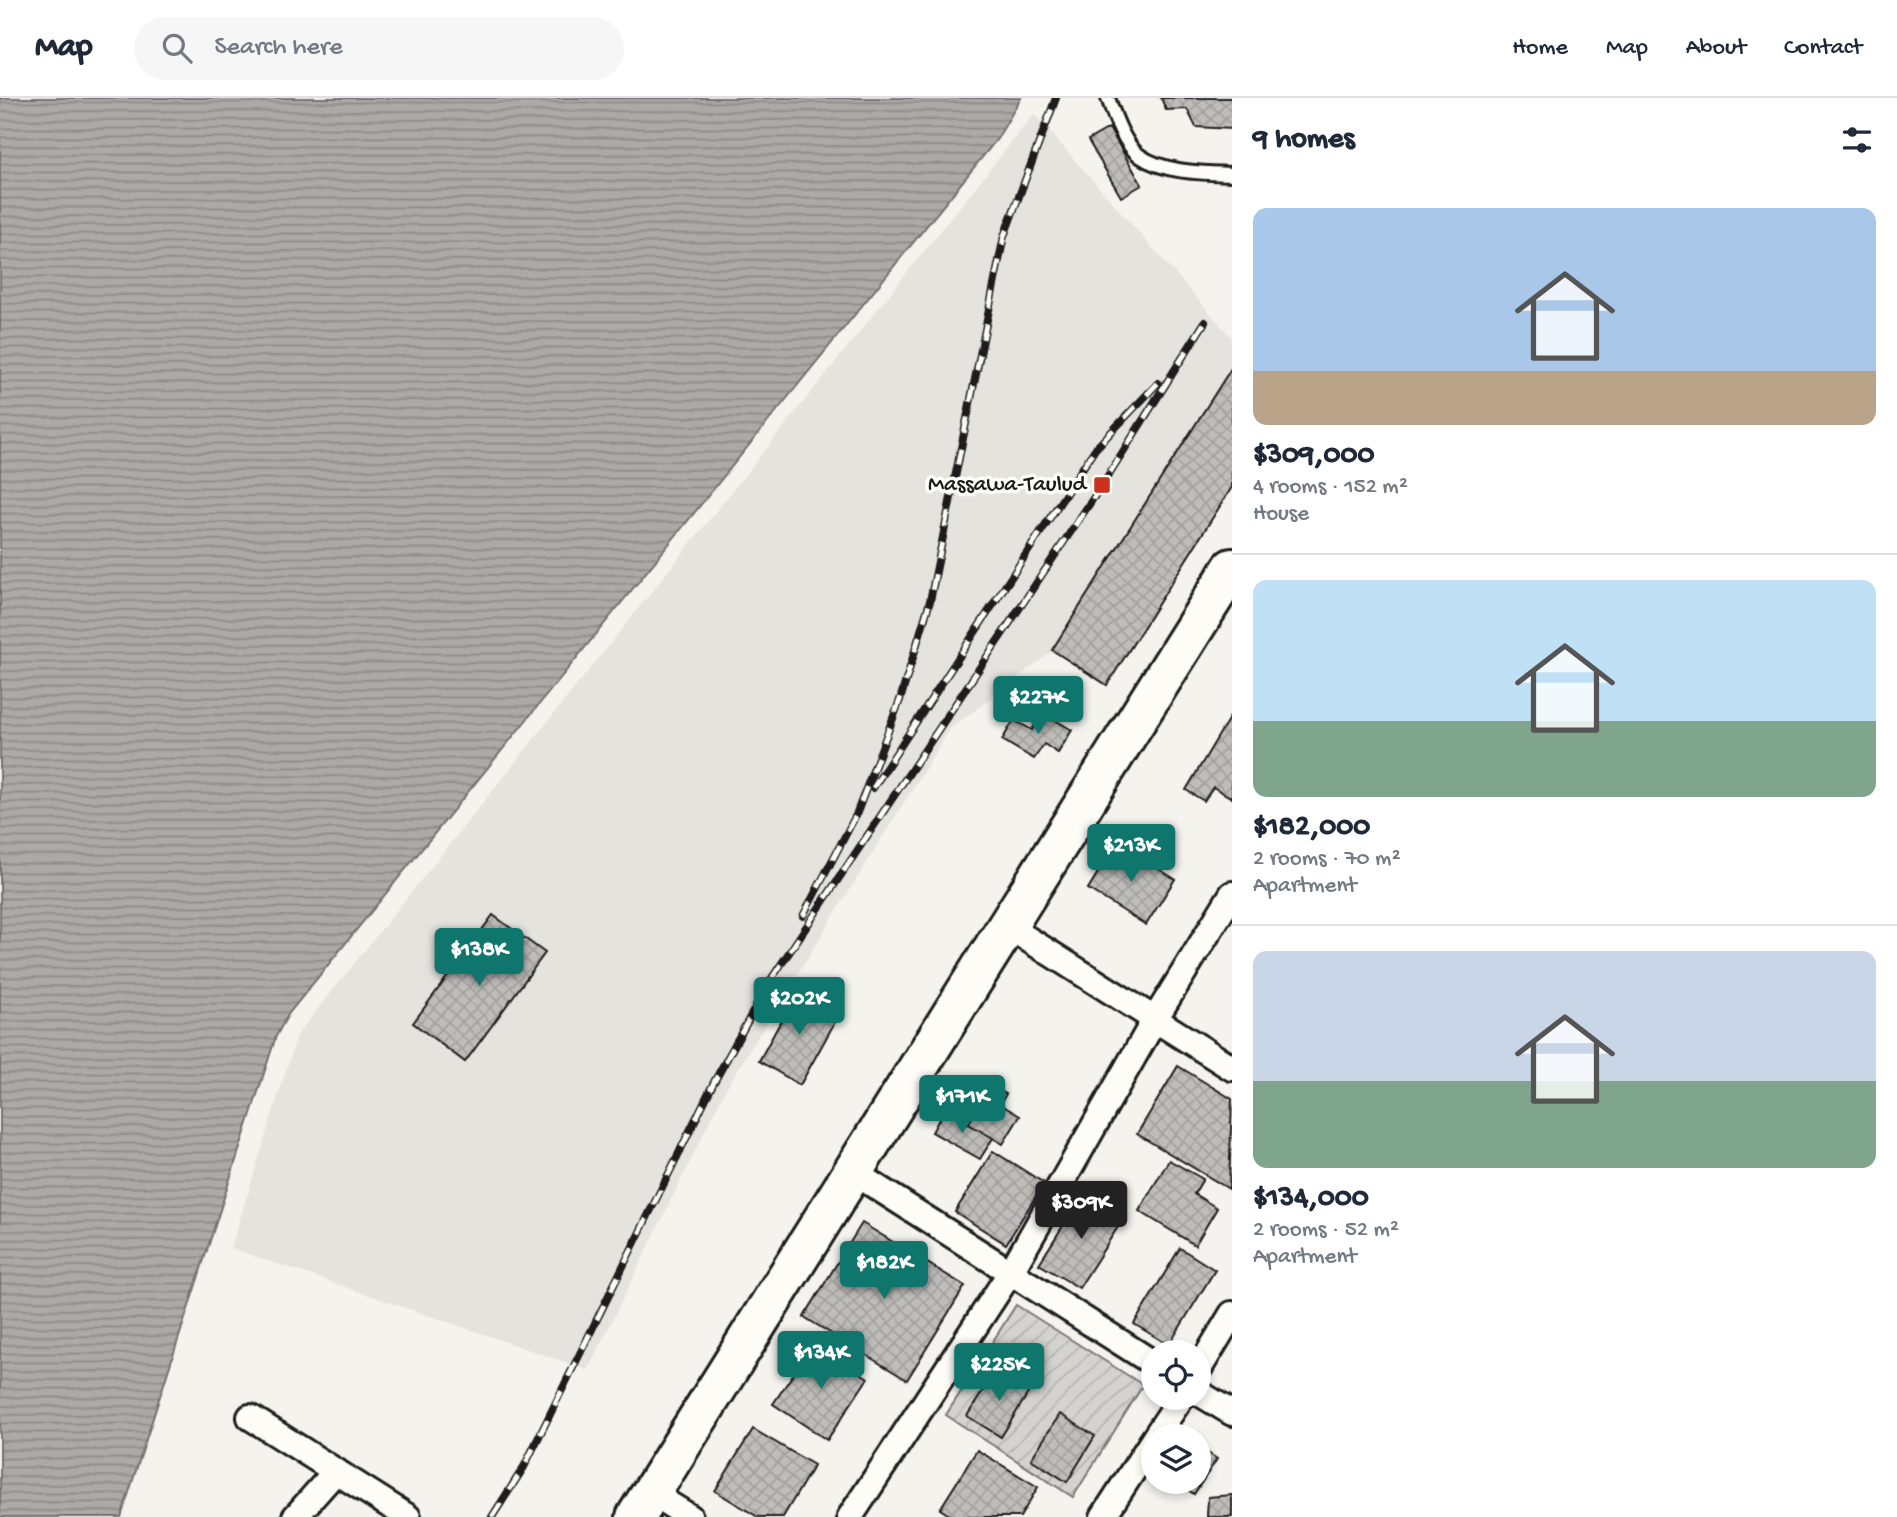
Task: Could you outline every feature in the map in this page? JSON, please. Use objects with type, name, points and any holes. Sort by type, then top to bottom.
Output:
[{"type":"highway","points":[[644,1505],[1007,926],[1226,592]]},
{"type":"street","points":[[850,1517],[1012,1270],[1155,1019],[1232,894]]},
{"type":"street","points":[[1007,926],[1232,1068]]},
{"type":"street","points":[[853,1172],[1012,1270],[1141,1355]]},
{"type":"street","points":[[1211,1349],[1232,1314]]},
{"type":"street","points":[[1211,1400],[1232,1413]]},
{"type":"street","points":[[250,1417],[408,1517]]},
{"type":"street","points":[[1103,1517],[1141,1458]]},
{"type":"street","points":[[295,1517],[336,1471]]},
{"type":"street","points":[[644,1505],[690,1517]]},
{"type":"lane","points":[[1108,98],[1133,149],[1140,156],[1177,169],[1232,174]]},
{"type":"shaded area","points":[[0,98],[1021,98],[997,139],[289,1013],[276,1036],[121,1517],[0,1517]]},
{"type":"shaded area","points":[[1034,114],[1232,338],[1232,367],[1050,653],[950,729],[726,1088],[588,1370],[231,1248],[297,1035]]},
{"type":"shaded area","points":[[1016,1305],[1141,1384],[1141,1388],[1073,1497],[946,1415]]},
{"type":"building","points":[[1161,98],[1232,98],[1232,129],[1196,127],[1187,109],[1166,110]]},
{"type":"building","points":[[1109,128],[1142,185],[1121,197],[1088,140]]},
{"type":"building","points":[[1232,367],[1232,487],[1107,685],[1052,650]]},
{"type":"building","points":[[1042,712],[1072,730],[1058,753],[1044,744],[1034,759],[1002,740],[1014,720],[1032,730]]},
{"type":"building","points":[[1232,713],[1232,798],[1213,787],[1204,801],[1186,790]]},
{"type":"building","points":[[1116,843],[1175,879],[1146,925],[1088,889]]},
{"type":"building","points":[[493,915],[545,953],[465,1062],[413,1023]]},
{"type":"building","points":[[798,990],[840,1013],[800,1085],[759,1061]]},
{"type":"building","points":[[1178,1066],[1232,1099],[1229,1189],[1137,1134]]},
{"type":"building","points":[[990,1085],[1006,1094],[1000,1104],[1020,1116],[1003,1144],[968,1124]]},
{"type":"building","points":[[944,1110],[993,1138],[980,1159],[932,1132]]},
{"type":"building","points":[[993,1151],[1044,1183],[1006,1244],[955,1212]]},
{"type":"building","points":[[1169,1160],[1203,1179],[1194,1194],[1217,1208],[1195,1245],[1139,1211]]},
{"type":"building","points":[[1083,1194],[1123,1219],[1079,1288],[1039,1264]]},
{"type":"building","points":[[862,1223],[965,1286],[907,1380],[804,1317]]},
{"type":"building","points":[[1180,1248],[1215,1270],[1172,1340],[1161,1340],[1134,1324]]},
{"type":"building","points":[[815,1342],[868,1378],[827,1440],[773,1404]]},
{"type":"building","points":[[997,1369],[1030,1390],[1001,1437],[967,1416]]},
{"type":"building","points":[[1060,1414],[1095,1436],[1067,1482],[1031,1459]]},
{"type":"building","points":[[753,1429],[814,1465],[783,1517],[758,1517],[715,1491]]},
{"type":"building","points":[[977,1450],[1038,1487],[1020,1517],[953,1517],[940,1509]]},
{"type":"building","points":[[1211,1455],[1217,1459],[1211,1468]]},
{"type":"building","points":[[1232,1495],[1232,1517],[1207,1517],[1208,1497]]},
{"type":"railway","points":[[803,916],[856,815],[900,700],[930,601],[1004,236],[1056,98]]},
{"type":"railway","points":[[492,1517],[524,1467],[714,1082],[770,981],[1102,485],[1205,322]]},
{"type":"railway","points":[[873,788],[1095,449],[1158,383]]},
{"type":"place","name":"Massawa-Taulud","points":[[1102,485]]}]
